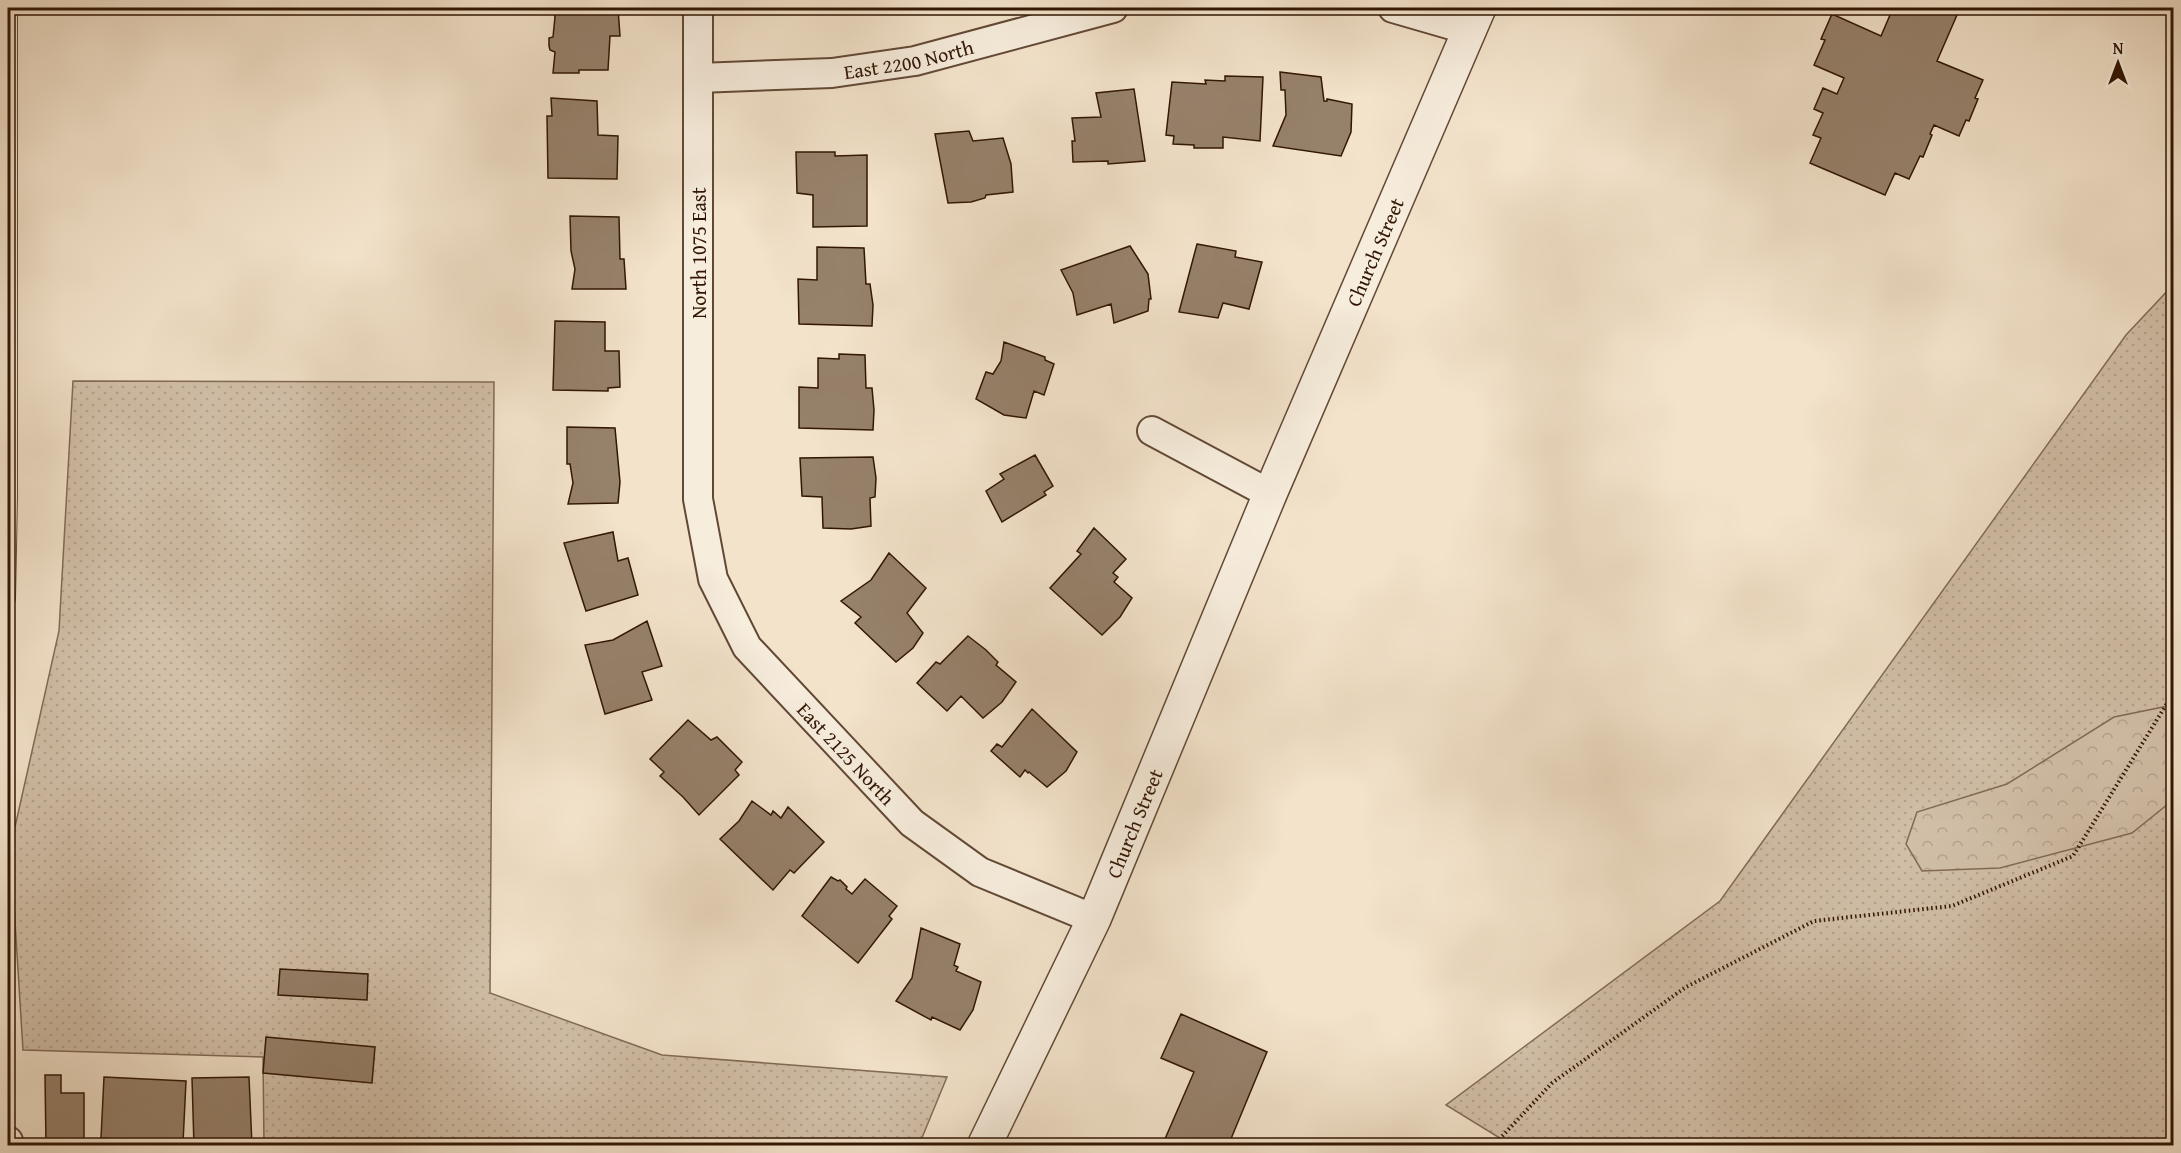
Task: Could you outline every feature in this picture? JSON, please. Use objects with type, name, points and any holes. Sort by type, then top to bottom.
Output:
[{"type":"street","name":"North 1075 East","points":[[698,8],[698,499]]},
{"type":"street","name":"East 2200 North","points":[[698,78],[832,73],[915,61],[1110,8]]},
{"type":"street","points":[[1393,8],[1474,19]]},
{"type":"street","name":"Church Street","points":[[984,1146],[1094,919],[1270,494],[1474,19]]},
{"type":"street","points":[[1152,431],[1270,494]]},
{"type":"street","name":"East 2125 North","points":[[698,499],[713,579],[747,647],[904,815],[980,872],[1094,919]]},
{"type":"street","points":[[8,1141],[8,1146]]},
{"type":"lane","points":[[8,599],[10,8]]},
{"type":"path","points":[[1493,1146],[1552,1083],[1686,987],[1814,921],[1952,906],[2073,856],[2174,692]]},
{"type":"green space","points":[[2173,285],[2173,1145],[1511,1145],[1446,1105],[1720,901],[2126,335]]},
{"type":"green space","points":[[73,381],[494,382],[490,993],[662,1055],[947,1077],[919,1145],[264,1145],[263,1057],[23,1050],[9,826],[15,827],[59,631]]},
{"type":"green space","points":[[2173,705],[2173,800],[2132,833],[2000,868],[1922,871],[1906,844],[1917,812],[2007,784],[2114,717]]},
{"type":"building","points":[[553,8],[618,8],[620,36],[610,36],[608,70],[553,73],[555,52],[550,50],[549,38],[553,37],[555,17]]},
{"type":"building","points":[[1893,8],[1941,8],[1957,15],[1937,61],[1983,80],[1969,121],[1966,120],[1959,136],[1934,125],[1923,157],[1920,156],[1909,179],[1895,173],[1885,195],[1810,163],[1821,138],[1813,135],[1823,113],[1814,109],[1823,88],[1837,94],[1844,78],[1814,65],[1825,40],[1821,39],[1832,14],[1881,36]]},
{"type":"building","points":[[1280,72],[1321,77],[1324,101],[1327,99],[1352,104],[1351,132],[1341,156],[1273,146],[1286,115],[1285,90],[1281,90]]},
{"type":"building","points":[[1225,76],[1263,77],[1260,141],[1223,137],[1223,148],[1194,148],[1194,145],[1173,144],[1174,136],[1166,135],[1172,82],[1206,84],[1205,80],[1225,81]]},
{"type":"building","points":[[1134,89],[1145,161],[1108,164],[1108,161],[1073,162],[1072,141],[1075,141],[1072,118],[1101,117],[1096,93]]},
{"type":"building","points":[[551,98],[597,101],[598,135],[618,136],[617,179],[548,178],[547,116],[552,116]]},
{"type":"building","points":[[969,131],[973,141],[1003,138],[1011,164],[1013,192],[986,195],[985,198],[971,202],[948,203],[935,134]]},
{"type":"building","points":[[796,152],[835,152],[835,156],[867,155],[867,226],[813,227],[813,195],[797,193]]},
{"type":"building","points":[[570,216],[619,217],[620,259],[624,259],[626,289],[572,289],[575,269],[571,251]]},
{"type":"building","points":[[1197,244],[1236,251],[1235,257],[1262,262],[1249,309],[1223,303],[1218,318],[1179,312]]},
{"type":"building","points":[[1130,246],[1148,274],[1151,299],[1149,299],[1148,311],[1114,323],[1111,304],[1077,315],[1073,293],[1061,270]]},
{"type":"building","points":[[817,247],[864,248],[866,284],[870,284],[873,305],[872,326],[799,324],[798,279],[817,280]]},
{"type":"building","points":[[555,321],[605,322],[605,351],[619,351],[620,387],[608,388],[608,391],[553,390]]},
{"type":"building","points":[[1004,342],[1045,357],[1045,360],[1054,364],[1044,395],[1034,391],[1026,418],[1004,415],[976,399],[986,372],[993,374],[1001,361]]},
{"type":"building","points":[[839,354],[865,355],[866,388],[872,388],[873,430],[799,428],[799,387],[818,388],[818,358],[839,359]]},
{"type":"building","points":[[567,427],[615,428],[620,482],[618,503],[568,504],[573,483],[570,464],[567,464]]},
{"type":"building","points":[[1035,455],[1053,486],[1044,492],[1046,495],[1002,522],[986,491],[1004,479],[1000,474]]},
{"type":"building","points":[[873,457],[876,478],[875,497],[870,498],[871,526],[851,529],[823,528],[822,497],[802,496],[800,458]]},
{"type":"building","points":[[1094,528],[1126,559],[1113,573],[1118,577],[1114,582],[1132,598],[1120,617],[1102,635],[1050,588],[1081,554],[1077,551]]},
{"type":"building","points":[[613,532],[618,561],[628,558],[638,595],[586,611],[564,543]]},
{"type":"building","points":[[889,553],[926,588],[907,613],[923,633],[913,648],[896,662],[855,623],[861,617],[841,601],[871,580]]},
{"type":"building","points":[[647,621],[662,666],[642,672],[652,700],[605,714],[585,645],[613,640]]},
{"type":"building","points":[[968,636],[986,650],[998,662],[996,665],[1016,682],[1002,702],[983,718],[961,696],[947,711],[917,683],[936,662],[940,664]]},
{"type":"building","points":[[1032,709],[1077,752],[1066,771],[1047,787],[1025,770],[1020,777],[991,751],[997,744],[1002,747]]},
{"type":"building","points":[[688,720],[711,740],[717,737],[742,762],[735,770],[739,775],[699,815],[660,776],[664,772],[650,759]]},
{"type":"building","points":[[752,801],[771,815],[773,811],[781,818],[788,807],[824,842],[794,873],[790,870],[773,890],[720,839],[739,821]]},
{"type":"building","points":[[831,877],[840,880],[852,894],[865,879],[897,906],[889,916],[892,919],[858,963],[802,916]]},
{"type":"building","points":[[921,928],[960,944],[954,965],[958,967],[956,971],[981,982],[973,1010],[960,1030],[932,1017],[931,1020],[896,1001],[912,978]]},
{"type":"building","points":[[280,969],[368,974],[367,1000],[278,995]]},
{"type":"building","points":[[1181,1014],[1267,1052],[1228,1146],[1179,1146],[1165,1139],[1194,1072],[1161,1058]]},
{"type":"building","points":[[266,1037],[375,1047],[372,1083],[263,1073]]},
{"type":"building","points":[[45,1075],[61,1075],[61,1093],[84,1093],[84,1146],[46,1146]]},
{"type":"building","points":[[104,1077],[186,1081],[183,1143],[101,1138]]},
{"type":"building","points":[[249,1077],[252,1146],[194,1146],[192,1078]]}]
